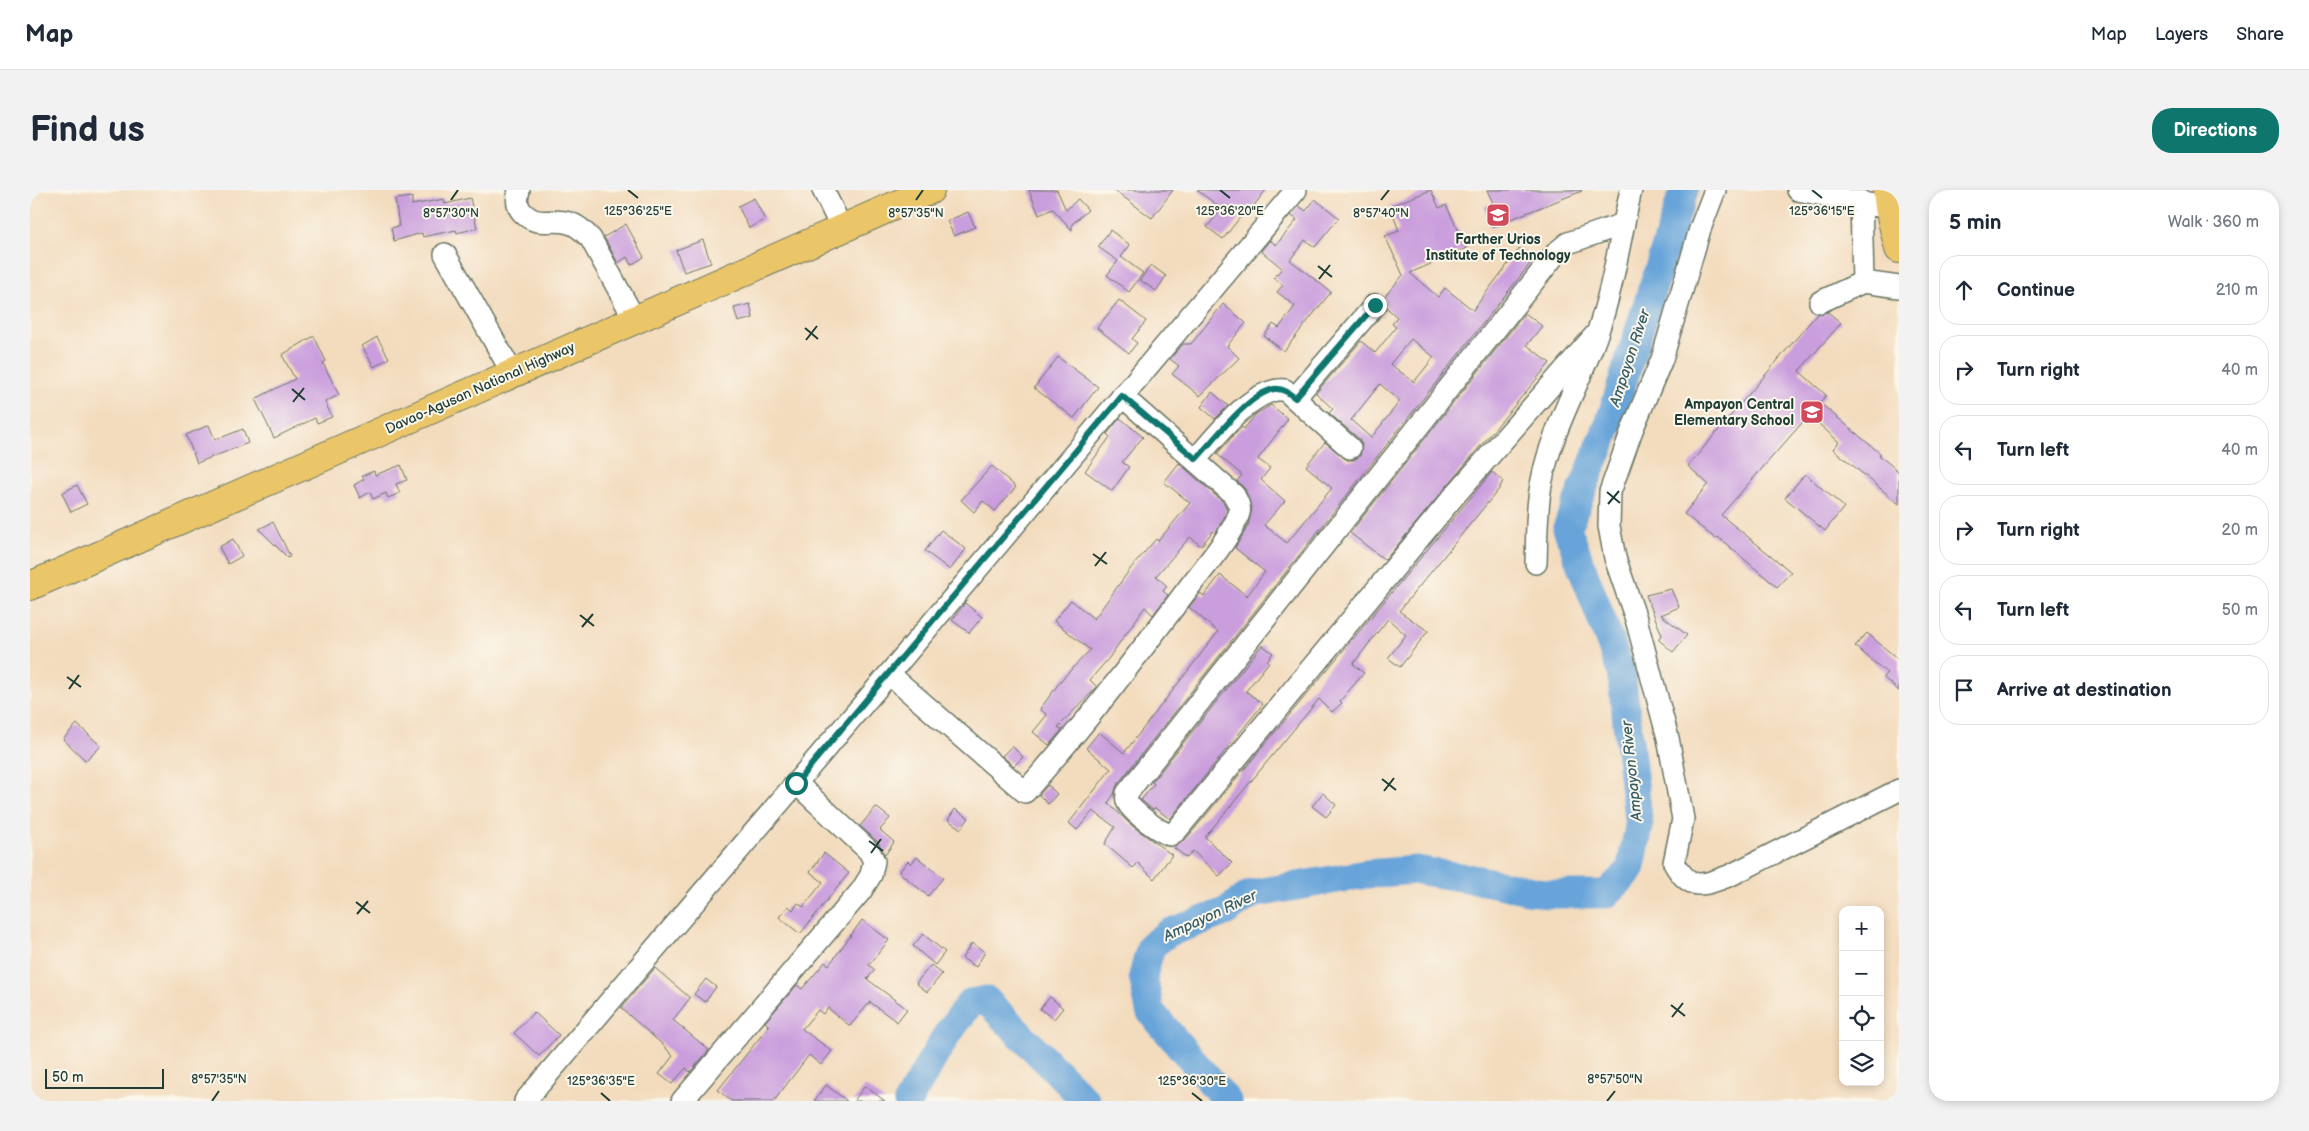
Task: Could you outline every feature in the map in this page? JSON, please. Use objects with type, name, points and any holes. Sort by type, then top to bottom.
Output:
[{"type":"highway","name":"Davao-Agusan National Highway","points":[[30,586],[930,190]]},
{"type":"highway","points":[[1888,199],[1899,249]]},
{"type":"street","points":[[519,190],[517,198],[519,208],[528,218],[536,222],[569,222],[582,230],[591,239],[635,320]]},
{"type":"street","points":[[823,190],[842,229]]},
{"type":"street","points":[[525,1101],[889,674],[1296,190]]},
{"type":"street","points":[[1536,563],[1538,512],[1542,480],[1552,446],[1597,333],[1610,288],[1631,190]]},
{"type":"street","points":[[1716,190],[1700,230],[1662,359],[1632,430],[1610,492],[1609,526],[1615,558],[1636,619],[1665,729],[1683,819],[1674,863],[1681,876],[1691,883],[1702,886],[1731,875],[1899,790]]},
{"type":"street","points":[[1798,190],[1860,201],[1888,199]]},
{"type":"street","points":[[1860,201],[1863,282]]},
{"type":"street","points":[[1597,333],[1455,496],[1176,831],[1170,834],[1163,832],[1130,807],[1126,800],[1127,793],[1557,252],[1575,240],[1623,224]]},
{"type":"street","points":[[445,254],[513,374]]},
{"type":"street","points":[[1820,302],[1863,282],[1899,287]]},
{"type":"street","points":[[1295,398],[1375,305]]},
{"type":"street","points":[[1196,459],[1257,396],[1275,389],[1285,390],[1350,448]]},
{"type":"street","points":[[889,674],[1025,792],[1104,700],[1233,526],[1239,512],[1239,503],[1234,495],[1196,459],[1122,396]]},
{"type":"street","points":[[682,1101],[861,891],[871,875],[874,861],[869,851],[796,783]]},
{"type":"building","points":[[1029,190],[1057,190],[1066,210],[1078,199],[1088,210],[1072,224],[1072,230],[1053,209],[1039,215]]},
{"type":"building","points":[[1114,190],[1173,190],[1152,218]]},
{"type":"building","points":[[1197,190],[1266,190],[1252,208],[1249,206],[1223,239],[1207,227],[1222,209]]},
{"type":"building","points":[[1431,190],[1439,208],[1446,205],[1467,248],[1410,273],[1438,297],[1445,288],[1473,310],[1520,248],[1534,259],[1117,785],[1108,803],[1131,825],[1172,855],[1154,879],[1138,863],[1133,868],[1105,844],[1115,827],[1093,811],[1077,830],[1069,823],[1111,769],[1086,748],[1099,732],[1124,753],[1218,632],[1189,607],[1200,593],[1204,596],[1220,575],[1247,596],[1265,572],[1235,548],[1248,526],[1252,509],[1245,489],[1237,481],[1242,475],[1217,454],[1234,435],[1242,427],[1244,429],[1256,414],[1271,405],[1288,419],[1258,459],[1270,468],[1261,480],[1285,501],[1264,525],[1287,543],[1332,488],[1306,466],[1325,442],[1347,460],[1354,460],[1360,456],[1362,445],[1359,439],[1329,413],[1333,409],[1316,393],[1361,341],[1375,353],[1396,327],[1392,324],[1397,317],[1387,308],[1384,297],[1403,275],[1385,236],[1399,231],[1390,206]],"holes":[[[1411,339],[1434,357],[1414,382],[1390,364]],[[1380,384],[1400,401],[1371,438],[1351,420]]]},
{"type":"building","points":[[1487,190],[1582,191],[1491,227],[1484,207],[1493,203]]},
{"type":"building","points":[[412,197],[412,205],[444,199],[445,204],[470,198],[477,228],[457,233],[456,230],[423,237],[422,233],[394,241],[391,228],[399,226],[395,199]]},
{"type":"building","points":[[754,198],[765,220],[749,228],[738,206]]},
{"type":"building","points":[[1315,199],[1339,218],[1315,247],[1305,240],[1290,260],[1331,292],[1284,351],[1264,336],[1273,324],[1279,328],[1295,306],[1277,292],[1283,285],[1274,278],[1282,268],[1261,251],[1270,240],[1276,245],[1297,220],[1291,215],[1299,206],[1306,211]]},
{"type":"building","points":[[968,212],[975,227],[954,236],[947,221]]},
{"type":"building","points":[[626,224],[644,257],[631,265],[627,257],[618,263],[604,237]]},
{"type":"building","points":[[1110,230],[1130,245],[1121,257],[1143,273],[1129,292],[1107,275],[1118,261],[1098,247]]},
{"type":"building","points":[[703,240],[711,263],[684,272],[676,250]]},
{"type":"building","points":[[1151,265],[1166,276],[1156,291],[1140,280]]},
{"type":"building","points":[[1119,300],[1146,321],[1132,339],[1137,343],[1129,353],[1097,328]]},
{"type":"building","points":[[750,304],[753,318],[738,322],[734,308]]},
{"type":"building","points":[[1223,304],[1246,323],[1227,346],[1239,358],[1200,396],[1172,374],[1179,366],[1170,359],[1183,344],[1191,344]]},
{"type":"building","points":[[1828,312],[1841,323],[1799,371],[1826,395],[1820,403],[1881,454],[1879,455],[1899,472],[1899,504],[1833,449],[1839,442],[1809,415],[1721,515],[1791,572],[1777,587],[1718,537],[1716,539],[1684,514],[1708,484],[1688,466],[1817,314]]},
{"type":"building","points":[[1525,313],[1542,326],[1527,345],[1550,363],[1385,560],[1350,533]]},
{"type":"building","points":[[314,336],[326,361],[323,363],[339,395],[325,402],[332,417],[317,423],[315,418],[274,438],[255,399],[295,379],[282,355]]},
{"type":"building","points":[[377,337],[389,358],[374,367],[362,346]]},
{"type":"building","points":[[1058,357],[1098,387],[1074,418],[1034,388]]},
{"type":"building","points":[[1212,392],[1228,406],[1215,419],[1201,407]]},
{"type":"building","points":[[1120,418],[1143,437],[1122,462],[1129,467],[1112,491],[1085,471],[1110,437],[1107,434]]},
{"type":"building","points":[[209,425],[215,440],[243,429],[248,443],[197,463],[186,435]]},
{"type":"building","points":[[1179,463],[1224,503],[1227,510],[1225,516],[1215,533],[1213,531],[1201,546],[1190,537],[1156,576],[1167,586],[1163,591],[1168,595],[1153,615],[1145,607],[1108,659],[1090,680],[1097,687],[1058,727],[1062,730],[1049,745],[1033,732],[1047,715],[1040,709],[1062,679],[1090,650],[1054,621],[1071,600],[1094,619],[1131,568],[1156,539],[1158,541],[1190,503],[1164,482]]},
{"type":"building","points":[[401,465],[407,480],[396,484],[400,493],[388,498],[386,493],[373,499],[370,492],[360,498],[354,485],[364,479],[362,476],[374,471],[375,475]]},
{"type":"building","points":[[992,466],[1016,487],[995,511],[983,501],[974,512],[961,500]]},
{"type":"building","points":[[1492,472],[1503,481],[1499,489],[1399,611],[1428,631],[1400,667],[1388,658],[1406,635],[1388,619],[1353,664],[1364,673],[1340,701],[1342,703],[1332,712],[1319,699],[1205,837],[1232,863],[1219,876],[1193,851],[1187,858],[1174,848],[1186,839]]},
{"type":"building","points":[[1805,474],[1844,507],[1825,531],[1785,498]]},
{"type":"building","points":[[77,485],[87,504],[71,512],[62,493]]},
{"type":"building","points":[[273,522],[290,556],[288,558],[259,529]]},
{"type":"building","points":[[941,530],[966,549],[950,570],[925,551]]},
{"type":"building","points":[[233,539],[242,556],[228,564],[219,547]]},
{"type":"building","points":[[1671,589],[1679,607],[1661,615],[1687,635],[1673,652],[1658,639],[1662,635],[1646,595]]},
{"type":"building","points":[[965,603],[982,617],[969,633],[952,620]]},
{"type":"building","points":[[1867,633],[1899,660],[1899,691],[1883,677],[1887,673],[1855,646]]},
{"type":"building","points":[[1262,645],[1273,653],[1267,661],[1269,662],[1246,691],[1263,704],[1170,819],[1155,808],[1153,810],[1141,800],[1154,784],[1152,782]]},
{"type":"building","points":[[77,724],[101,746],[86,761],[63,739]]},
{"type":"building","points":[[1012,746],[1023,757],[1014,766],[1002,756]]},
{"type":"building","points":[[1048,785],[1057,794],[1048,804],[1039,795]]},
{"type":"building","points":[[1323,793],[1336,805],[1326,817],[1312,806]]},
{"type":"building","points":[[876,807],[890,818],[880,830],[894,842],[885,855],[878,842],[860,826]]},
{"type":"building","points":[[955,809],[969,818],[961,829],[948,820]]},
{"type":"building","points":[[824,853],[849,873],[800,934],[779,917],[788,906],[793,910],[798,903],[803,907],[823,882],[810,872]]},
{"type":"building","points":[[917,857],[943,878],[928,896],[899,872],[908,861],[911,864]]},
{"type":"building","points":[[862,920],[889,940],[869,965],[875,970],[867,979],[907,1009],[897,1022],[870,1002],[850,1026],[828,1008],[823,1014],[818,1010],[802,1029],[832,1051],[821,1065],[809,1055],[774,1101],[731,1101],[718,1090],[769,1026],[765,1022],[797,985],[802,989],[825,962],[829,965]]},
{"type":"building","points":[[923,934],[945,952],[935,965],[913,946]]},
{"type":"building","points":[[972,943],[985,952],[976,967],[962,958]]},
{"type":"building","points":[[931,965],[942,974],[927,992],[916,983]]},
{"type":"building","points":[[655,968],[690,998],[673,1020],[709,1050],[690,1072],[686,1068],[672,1084],[659,1074],[673,1056],[621,1008]]},
{"type":"building","points":[[706,979],[716,987],[705,1002],[694,994]]},
{"type":"building","points":[[1050,997],[1063,1008],[1054,1019],[1040,1009]]},
{"type":"building","points":[[534,1012],[559,1035],[539,1056],[514,1033]]},
{"type":"building","points":[[826,1085],[847,1101],[814,1101]]},
{"type":"building","points":[[865,1086],[885,1101],[854,1101]]},
{"type":"waterway","name":"Ampayon River","points":[[1227,1101],[1150,1011],[1143,976],[1151,946],[1168,933],[1225,912],[1251,894],[1366,874],[1416,870],[1479,880],[1547,894],[1606,894],[1630,871],[1639,827],[1621,671],[1567,528],[1609,424],[1684,190]]},
{"type":"waterway","name":"Ampayon River","points":[[908,1101],[946,1036],[970,1003],[986,1000],[1086,1101]]},
{"type":"place","name":"Farther Urios Institute of Technology","points":[[1498,215]]},
{"type":"place","name":"Ampayon Central Elementary School","points":[[1812,412]]},
{"type":"route","points":[[796,783],[1122,396],[1196,459],[1257,396],[1275,389],[1285,390],[1295,398],[1375,305]]}]
